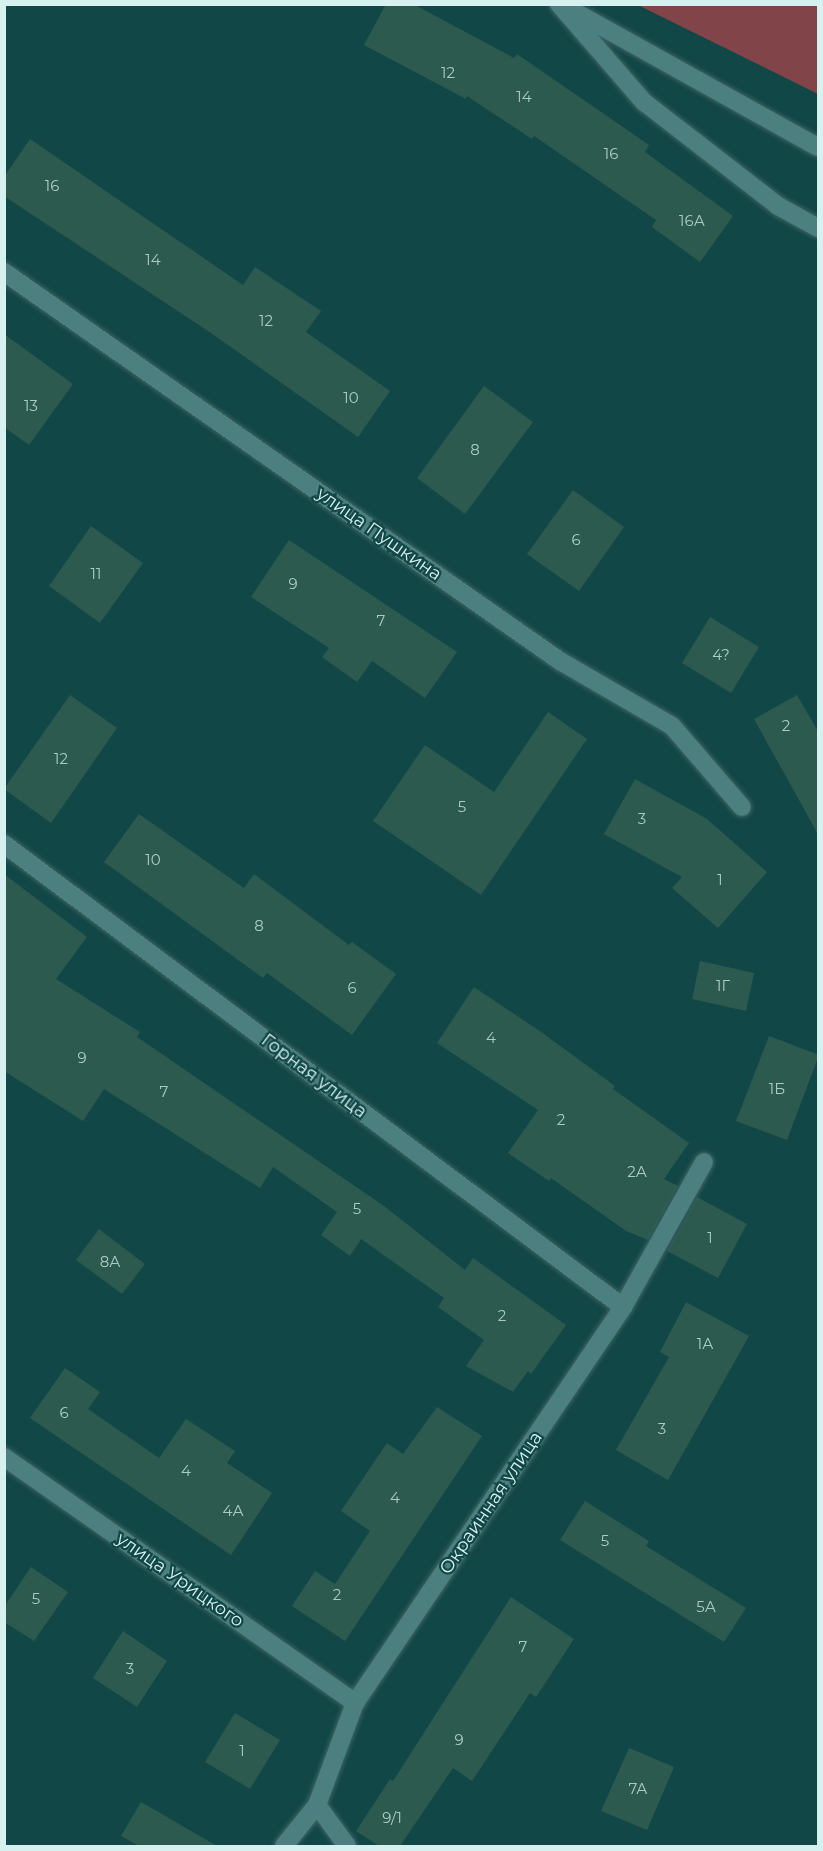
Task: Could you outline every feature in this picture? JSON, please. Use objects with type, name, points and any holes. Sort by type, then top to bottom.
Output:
[{"type":"street","points":[[560,4],[819,147]]},
{"type":"street","points":[[560,4],[644,102],[778,206],[819,228]]},
{"type":"street","name":"улица Пушкина","points":[[4,272],[560,661],[672,726],[742,807]]},
{"type":"street","name":"Горная улица","points":[[4,844],[623,1307]]},
{"type":"street","name":"Окраинная улица","points":[[284,1846],[317,1805],[355,1703],[623,1307],[704,1162]]},
{"type":"street","name":"улица Урицкого","points":[[4,1457],[355,1703]]},
{"type":"street","points":[[317,1805],[347,1846]]},
{"type":"shaded area","points":[[638,5],[818,5],[818,94]]},
{"type":"building","points":[[386,4],[413,4],[514,58],[517,54],[649,145],[645,152],[733,216],[700,262],[652,227],[656,220],[534,136],[532,139],[467,96],[466,99],[364,45]]},
{"type":"building","points":[[30,139],[243,285],[255,267],[321,311],[306,332],[390,391],[358,437],[211,333],[4,196],[4,177]]},
{"type":"building","points":[[4,334],[73,384],[29,445],[4,427]]},
{"type":"building","points":[[484,386],[533,422],[465,514],[417,478]]},
{"type":"building","points":[[573,490],[624,527],[579,591],[527,554]]},
{"type":"building","points":[[91,526],[143,563],[100,623],[49,586]]},
{"type":"building","points":[[289,540],[457,652],[425,698],[372,661],[357,682],[322,657],[329,648],[251,597]]},
{"type":"building","points":[[710,617],[759,647],[731,693],[682,663]]},
{"type":"building","points":[[70,695],[117,728],[51,823],[4,789]]},
{"type":"building","points":[[797,695],[819,733],[819,836],[754,719]]},
{"type":"building","points":[[548,712],[587,739],[481,895],[373,821],[425,745],[494,792]]},
{"type":"building","points":[[635,779],[707,819],[767,872],[718,928],[672,888],[682,877],[604,834]]},
{"type":"building","points":[[139,814],[244,888],[254,874],[349,945],[352,942],[396,974],[352,1035],[267,973],[263,978],[104,862]]},
{"type":"building","points":[[4,874],[87,937],[56,979],[140,1032],[137,1037],[384,1206],[465,1270],[473,1258],[566,1325],[531,1374],[528,1371],[513,1392],[466,1366],[484,1340],[438,1307],[444,1298],[361,1239],[350,1256],[321,1235],[337,1212],[273,1167],[260,1188],[104,1089],[83,1121],[4,1071]]},
{"type":"building","points":[[700,961],[754,973],[746,1011],[692,999]]},
{"type":"building","points":[[474,987],[544,1034],[615,1086],[613,1089],[689,1143],[664,1179],[678,1186],[648,1240],[626,1231],[551,1178],[549,1181],[508,1153],[538,1110],[437,1043]]},
{"type":"building","points":[[769,1036],[819,1055],[787,1140],[736,1121]]},
{"type":"building","points":[[697,1197],[747,1224],[718,1278],[667,1251]]},
{"type":"building","points":[[99,1229],[145,1264],[122,1294],[76,1260]]},
{"type":"building","points":[[686,1302],[749,1336],[668,1480],[616,1450],[669,1357],[660,1352]]},
{"type":"building","points":[[65,1368],[100,1392],[88,1409],[159,1458],[186,1419],[235,1451],[227,1463],[272,1493],[231,1555],[30,1418]]},
{"type":"building","points":[[437,1407],[482,1436],[345,1641],[292,1606],[315,1571],[335,1584],[370,1531],[341,1511],[387,1443],[403,1454]]},
{"type":"building","points":[[585,1501],[649,1541],[646,1546],[746,1608],[724,1642],[560,1540]]},
{"type":"building","points":[[31,1567],[68,1592],[34,1641],[4,1622],[4,1607]]},
{"type":"building","points":[[511,1597],[574,1639],[536,1697],[530,1693],[472,1781],[453,1768],[400,1846],[379,1846],[356,1831],[390,1779],[393,1781]]},
{"type":"building","points":[[123,1631],[167,1661],[137,1707],[93,1678]]},
{"type":"building","points":[[235,1713],[280,1740],[250,1789],[205,1762]]},
{"type":"building","points":[[629,1748],[674,1767],[647,1830],[601,1811]]},
{"type":"building","points":[[141,1802],[217,1846],[139,1846],[121,1836]]}]
